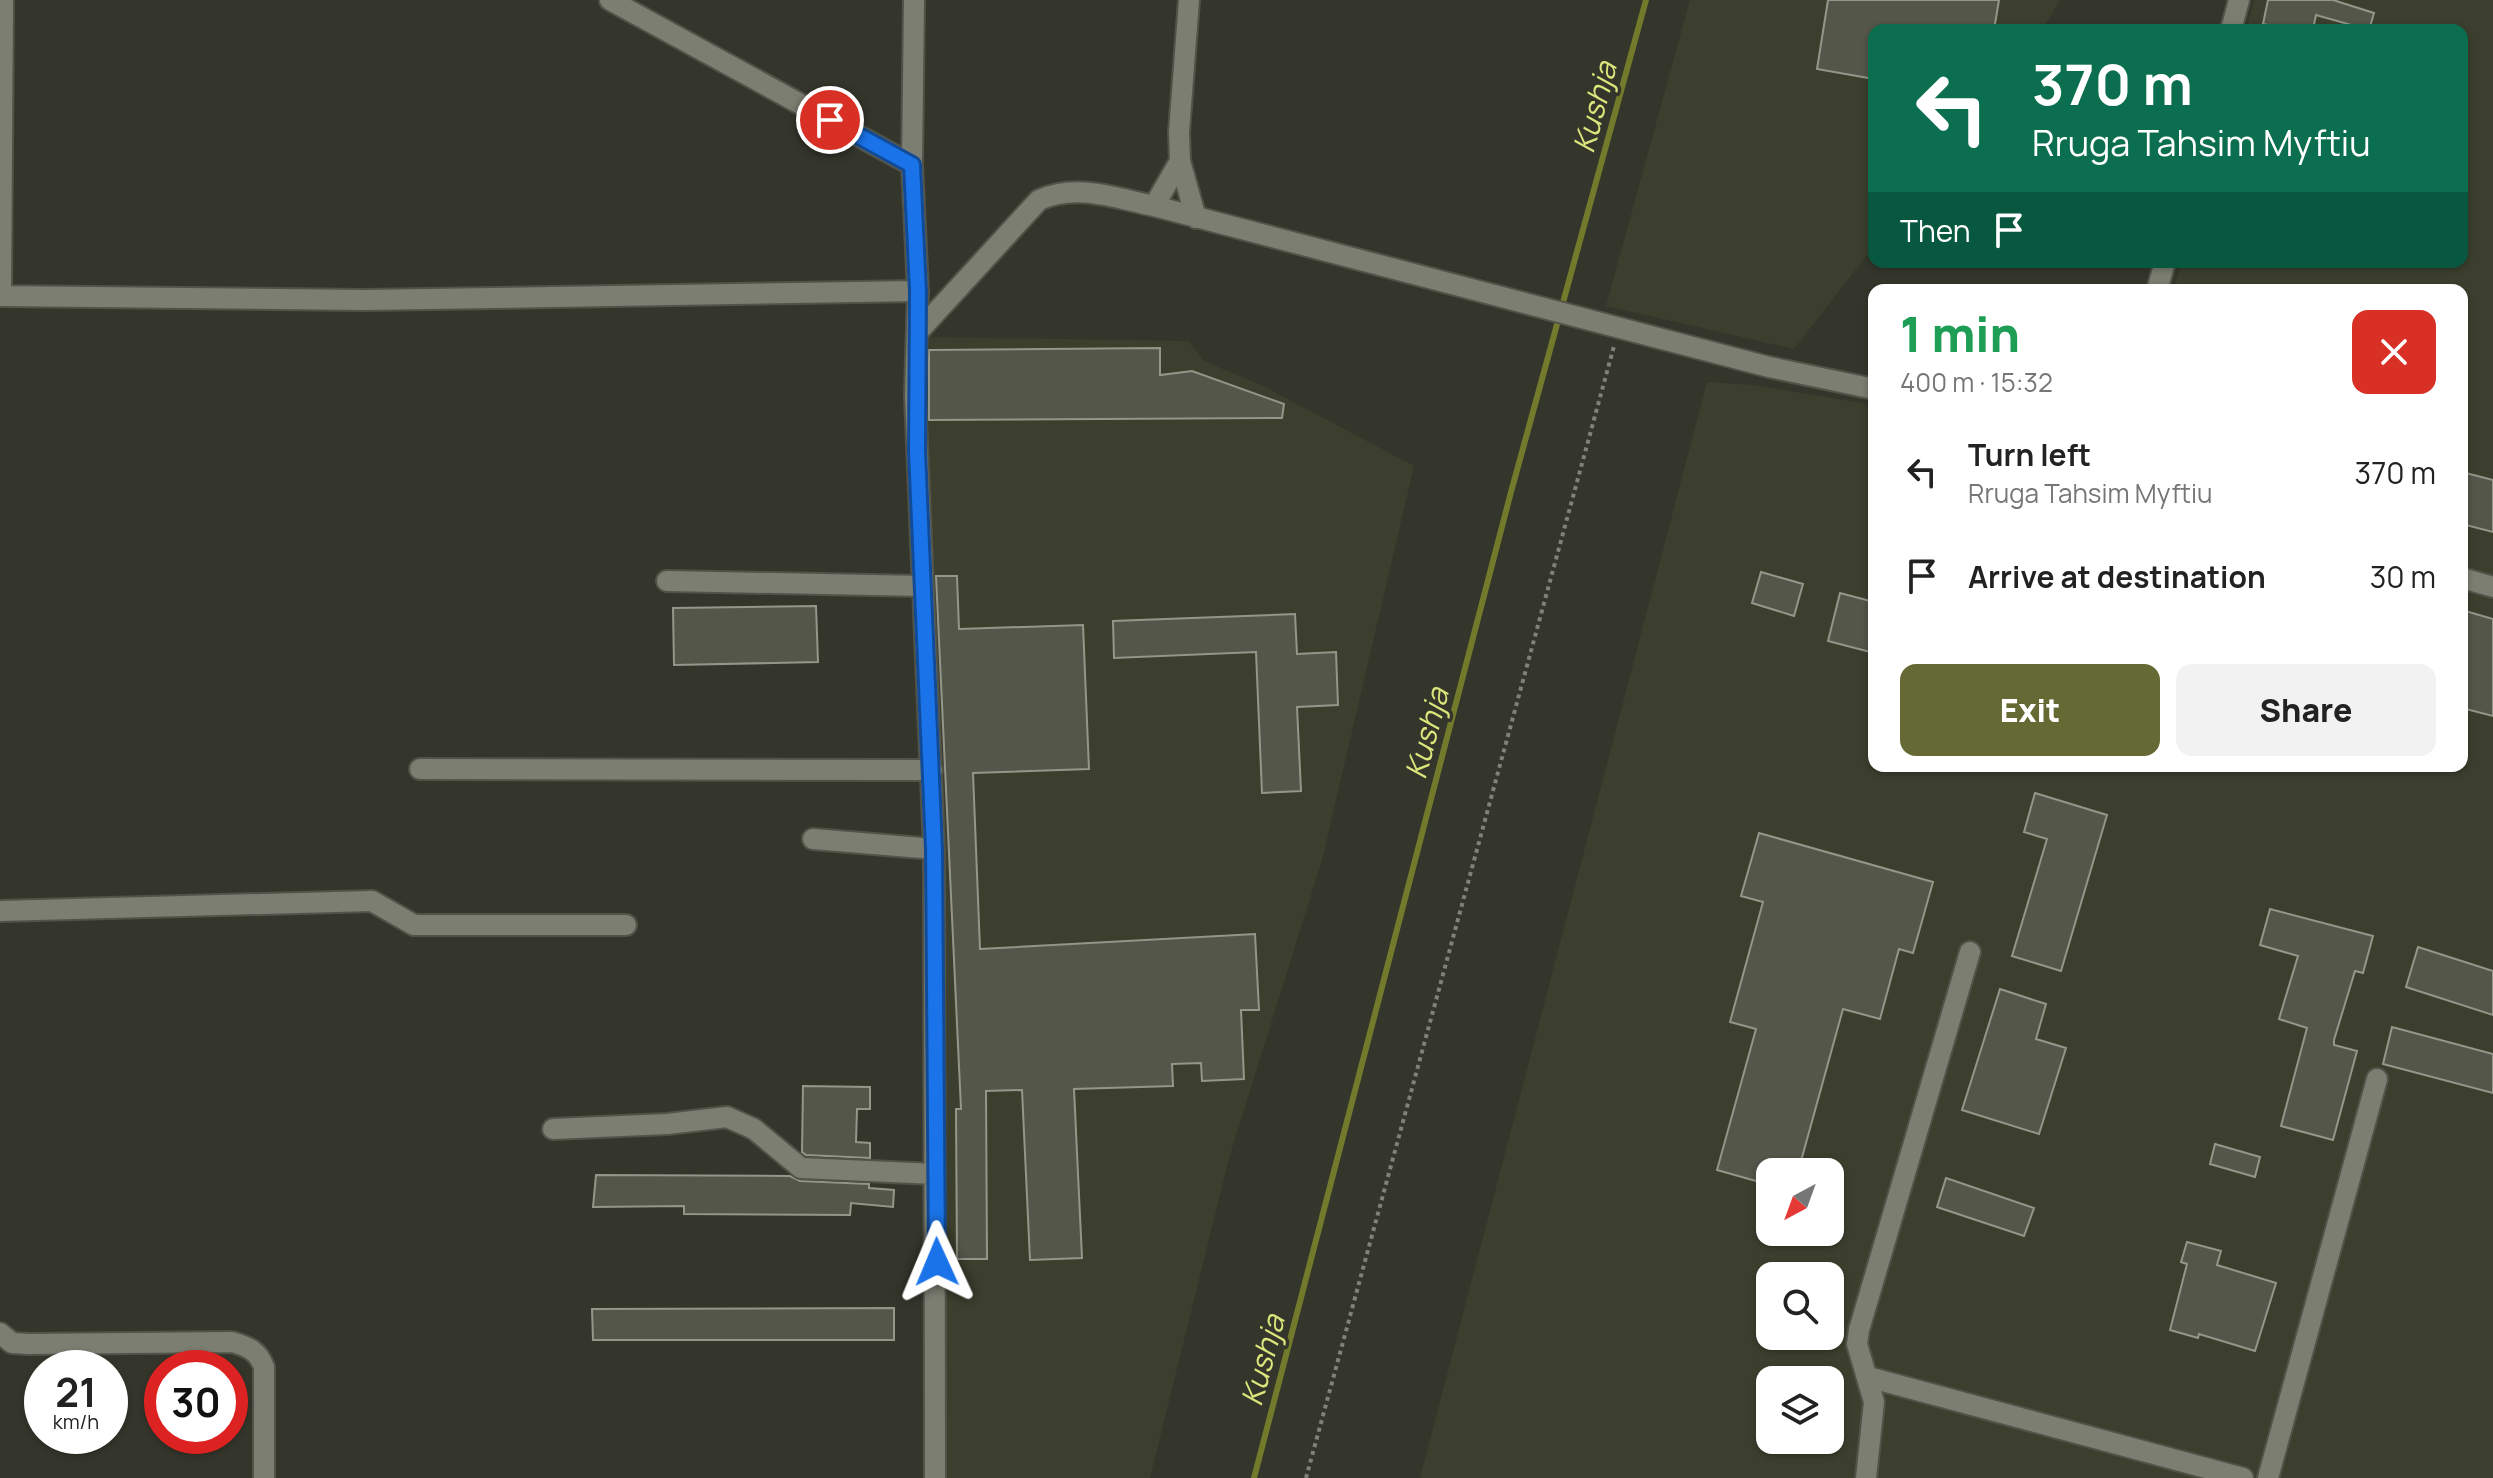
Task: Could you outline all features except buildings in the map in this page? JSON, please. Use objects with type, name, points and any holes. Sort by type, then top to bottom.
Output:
[{"type":"street","points":[[3,0],[0,296],[364,300],[918,291]]},
{"type":"street","points":[[610,0],[912,165]]},
{"type":"street","points":[[914,0],[912,165],[918,291],[915,395],[934,849],[935,1478]]},
{"type":"street","points":[[1189,0],[1180,161],[1196,218]]},
{"type":"street","points":[[2233,24],[2239,0]]},
{"type":"street","points":[[1154,206],[1180,161]]},
{"type":"street","points":[[917,333],[1039,200],[1056,192],[1082,191],[1154,206],[1769,367],[1868,388]]},
{"type":"street","points":[[2468,580],[2493,587]]},
{"type":"street","points":[[667,581],[922,586]]},
{"type":"street","points":[[420,769],[932,770]]},
{"type":"street","points":[[813,839],[934,849]]},
{"type":"street","points":[[0,911],[372,901],[414,925],[626,925]]},
{"type":"street","points":[[1866,1478],[1874,1402],[1857,1344],[1859,1330],[1970,952]]},
{"type":"street","points":[[2268,1478],[2377,1079]]},
{"type":"street","points":[[553,1129],[667,1124],[727,1117],[754,1129],[801,1168],[935,1174]]},
{"type":"street","points":[[0,1333],[12,1343],[28,1344],[232,1342],[247,1346],[259,1355],[264,1367],[264,1478]]},
{"type":"street","points":[[1868,1377],[2243,1478]]},
{"type":"path","points":[[1306,1478],[1610,326]]},
{"type":"shaded area","points":[[1690,0],[2060,0],[2046,24],[1868,24],[1868,254],[1794,349],[1606,306]]},
{"type":"shaded area","points":[[2254,0],[2493,0],[2493,1478],[1420,1478],[1707,382],[1753,385],[1868,404],[1868,772],[2468,772],[2468,284],[2175,284],[2180,268],[2468,268],[2468,24],[2248,24]]},
{"type":"shaded area","points":[[927,337],[1188,341],[1204,361],[1265,387],[1414,466],[1322,860],[1229,1158],[1150,1478],[941,1478],[919,379]]},
{"type":"waterway","name":"Kushja","points":[[1254,1478],[1511,492],[1646,0]]},
{"type":"route","points":[[830,120],[912,165],[918,291],[915,395],[934,849],[937,1262]]}]
